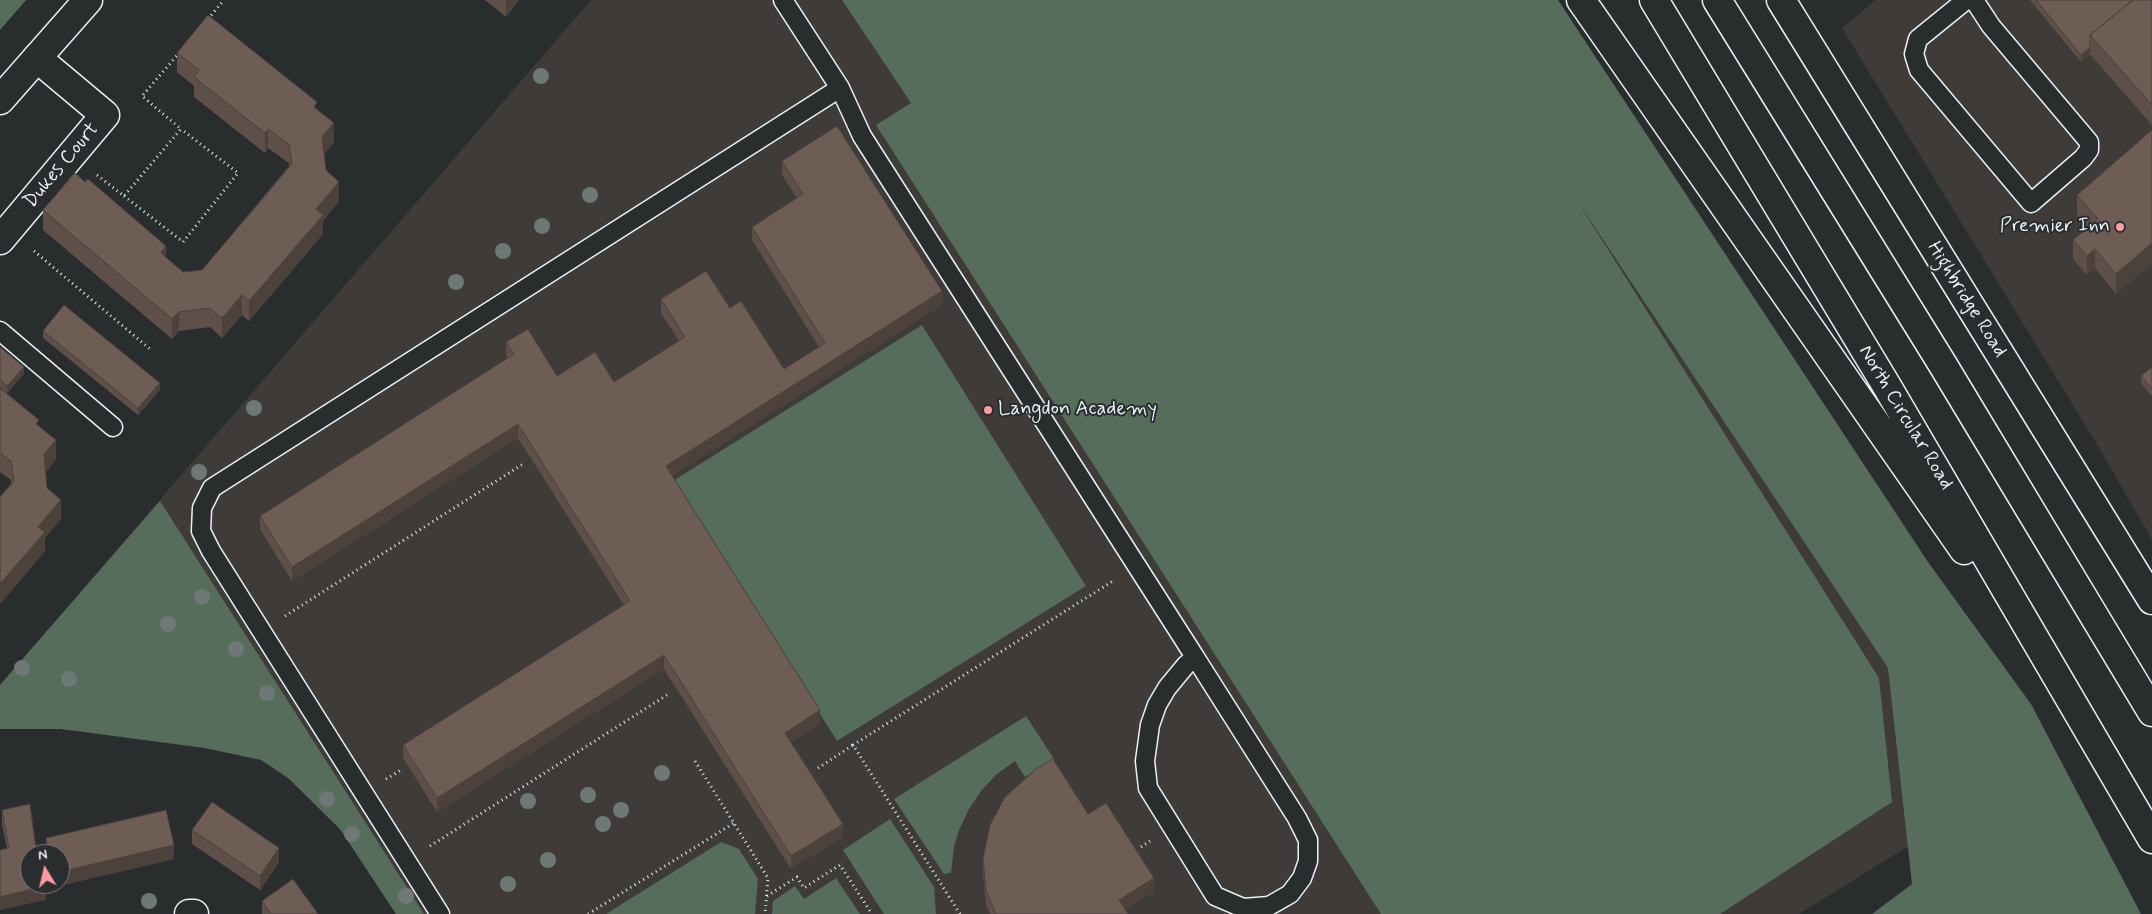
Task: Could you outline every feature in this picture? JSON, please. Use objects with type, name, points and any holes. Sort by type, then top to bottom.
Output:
[{"type":"main road","points":[[0,100],[88,0]]},
{"type":"main road","points":[[1581,0],[2084,721]]},
{"type":"main road","name":"North Circular Road","points":[[1654,0],[1888,388],[2152,839]]},
{"type":"main road","points":[[1717,0],[1974,415],[2152,712]]},
{"type":"main road","name":"Highbridge Road","points":[[1781,0],[2152,600]]},
{"type":"main road","name":"Dukes Court","points":[[0,240],[105,115],[37,58]]},
{"type":"main road","points":[[189,914],[194,914]]},
{"type":"lane","points":[[784,0],[840,88],[862,136],[1137,566],[1195,657],[1297,818],[1308,840],[1308,861],[1302,878],[1290,894],[1269,906],[1243,908],[1215,896],[1148,788],[1145,761],[1150,725],[1157,705],[1167,688],[1195,657]]},
{"type":"lane","points":[[1966,0],[1918,39],[1914,54],[1916,62],[1919,70],[2031,204],[2083,158],[2089,150],[2089,142],[1991,26],[1974,0]]},
{"type":"lane","points":[[440,914],[210,551],[201,531],[202,508],[212,488],[840,88]]},
{"type":"lane","points":[[0,331],[113,428]]},
{"type":"path","points":[[124,196],[183,242],[238,173],[181,129]]},
{"type":"path","points":[[29,248],[150,349]]},
{"type":"path","points":[[261,631],[523,464]]},
{"type":"path","points":[[818,768],[1137,566]]},
{"type":"path","points":[[407,861],[667,695]]},
{"type":"path","points":[[853,746],[960,914]]},
{"type":"path","points":[[695,761],[768,878],[765,914]]},
{"type":"path","points":[[588,914],[734,823]]},
{"type":"path","points":[[767,896],[797,877],[804,888],[840,865],[872,914]]},
{"type":"shaded area","name":"Langdon Academy","points":[[591,0],[1469,0],[1911,673],[1928,834],[1799,914],[396,914],[340,829],[288,778],[261,760],[205,748],[61,729],[0,729],[0,685]]},
{"type":"shaded area","points":[[1876,0],[2152,0],[2152,540],[2098,446],[1842,28]]},
{"type":"green space","points":[[0,0],[26,0],[0,30]]},
{"type":"green space","points":[[842,0],[1558,0],[1928,562],[2031,704],[2141,914],[1872,914],[1912,884],[1888,668],[1576,199],[1879,678],[1892,802],[1720,914],[1381,914],[876,125],[911,103]]},
{"type":"green space","points":[[922,325],[1086,586],[837,741],[673,481]]},
{"type":"green space","points":[[160,501],[424,914],[396,914],[340,829],[288,778],[261,760],[205,748],[61,729],[0,729],[0,685]]},
{"type":"green space","points":[[1026,716],[1054,759],[1025,777],[1015,761],[997,774],[981,791],[969,809],[959,830],[954,847],[951,873],[944,874],[894,799]]},
{"type":"green space","points":[[890,819],[934,887],[936,914],[884,914],[843,850]]},
{"type":"green space","points":[[721,842],[739,849],[758,879],[755,914],[606,914]]},
{"type":"green space","points":[[836,878],[860,914],[772,914],[773,901],[795,886],[804,899]]},
{"type":"building","points":[[2036,0],[2133,0],[2090,35],[2090,47],[2081,55]]},
{"type":"building","points":[[2133,0],[2152,0],[2152,105],[2090,35]]},
{"type":"building","points":[[208,15],[317,102],[314,107],[334,123],[322,137],[326,170],[339,182],[316,209],[323,215],[249,301],[242,295],[222,318],[210,308],[179,312],[172,319],[43,210],[75,173],[85,182],[88,179],[166,246],[161,253],[183,272],[202,270],[292,164],[289,144],[268,129],[265,133],[194,77],[199,70],[177,53]]},
{"type":"building","points":[[837,126],[942,291],[666,466],[820,710],[785,733],[843,824],[791,856],[664,655],[437,798],[403,745],[630,601],[518,424],[292,567],[260,516],[514,354],[506,342],[528,329],[557,376],[595,352],[614,382],[685,337],[661,299],[706,271],[730,308],[741,301],[784,369],[825,343],[752,227],[803,194],[782,161]]},
{"type":"building","name":"Premier Inn","points":[[2152,130],[2152,243],[2116,274],[2095,249],[2087,256],[2073,240],[2098,219],[2077,195]]},
{"type":"building","points":[[64,305],[160,383],[138,408],[43,331]]},
{"type":"building","points":[[0,347],[24,367],[7,386],[0,380]]},
{"type":"building","points":[[2152,367],[2152,389],[2141,376]]},
{"type":"building","points":[[0,388],[39,420],[36,424],[56,440],[44,454],[47,488],[61,500],[38,527],[45,532],[0,584],[0,497],[14,481],[11,461],[0,453]]},
{"type":"building","points":[[1053,759],[1088,814],[1106,803],[1154,878],[1119,900],[1128,914],[996,914],[986,891],[983,858],[990,825],[1005,797],[1036,769]]},
{"type":"building","points":[[212,802],[279,848],[260,876],[192,830]]},
{"type":"building","points":[[30,804],[36,844],[20,844],[20,892],[0,897],[0,850],[9,848],[2,810]]},
{"type":"building","points":[[166,810],[174,845],[70,870],[70,844],[47,844],[46,838]]},
{"type":"building","points":[[293,879],[318,914],[271,914],[262,901]]},
{"type":"place","name":"Premier Inn","points":[[2120,227]]},
{"type":"place","name":"Langdon Academy","points":[[988,410]]}]
